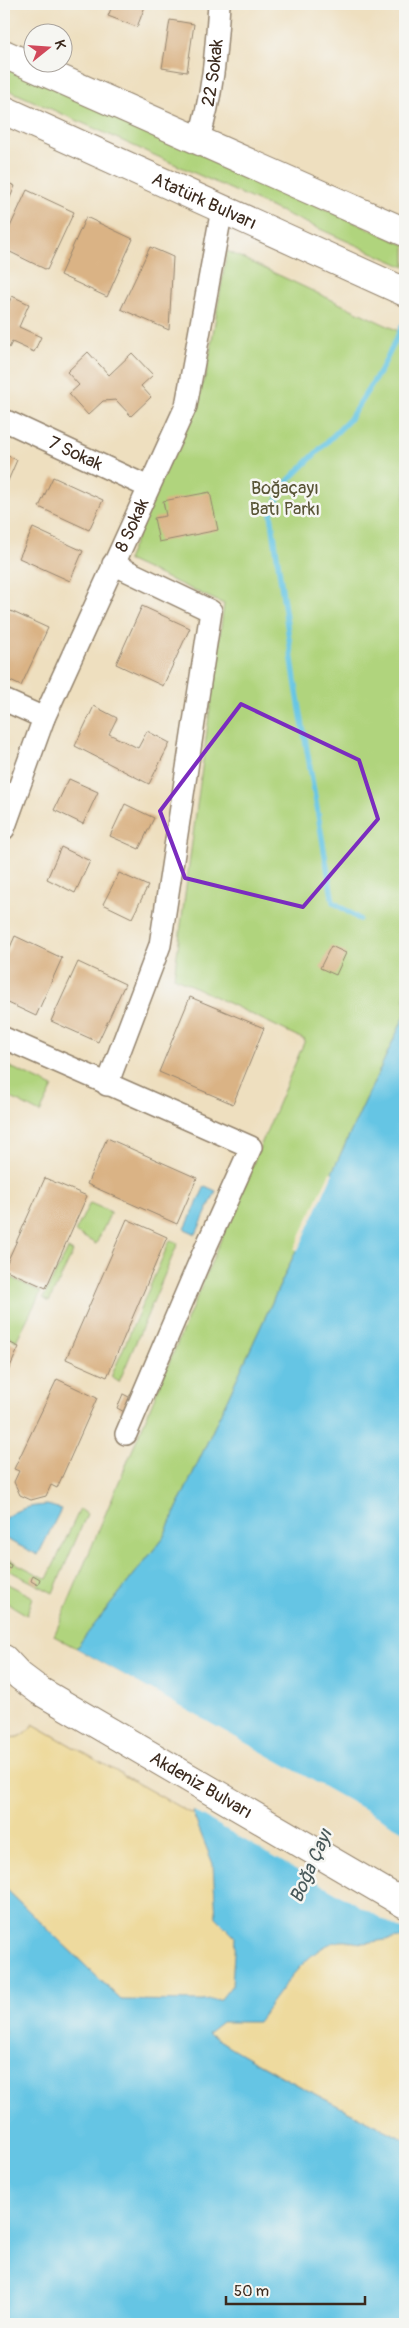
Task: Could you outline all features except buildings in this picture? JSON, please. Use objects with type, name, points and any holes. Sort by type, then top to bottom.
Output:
[{"type":"main road","points":[[4,54],[405,232]]},
{"type":"main road","name":"Atatürk Bulvarı","points":[[4,110],[405,292]]},
{"type":"main road","name":"Akdeniz Bulvarı","points":[[4,1659],[20,1676],[40,1691],[405,1904]]},
{"type":"street","name":"22 Sokak","points":[[198,141],[207,114],[215,70],[219,4]]},
{"type":"street","name":"8 Sokak","points":[[4,829],[44,718],[186,406],[222,209]]},
{"type":"street","name":"7 Sokak","points":[[4,420],[148,487]]},
{"type":"street","points":[[107,1085],[160,945],[210,610],[113,564]]},
{"type":"street","points":[[4,700],[44,718]]},
{"type":"street","points":[[4,1038],[251,1147],[200,1258],[126,1434]]},
{"type":"highlighted area","points":[[241,704],[359,760],[378,819],[303,907],[185,878],[160,811]]},
{"type":"green space","points":[[4,66],[405,245],[405,267],[4,88]]},
{"type":"green space","name":"Boğaçayı Batı Parkı","points":[[227,251],[405,334],[405,1015],[163,1538],[76,1648],[54,1636],[305,1040],[174,977],[224,604],[127,560],[206,375]]},
{"type":"green space","points":[[4,1064],[53,1087],[40,1113],[4,1094]]},
{"type":"green space","points":[[90,1203],[111,1212],[96,1244],[75,1232]]},
{"type":"green space","points":[[170,1240],[178,1243],[119,1382],[111,1377]]},
{"type":"green space","points":[[68,1249],[73,1252],[49,1302],[43,1298]]},
{"type":"green space","points":[[4,1274],[41,1292],[16,1341],[4,1334]]},
{"type":"green space","points":[[80,1509],[87,1514],[53,1593],[4,1568],[4,1557],[47,1579]]},
{"type":"green space","points":[[4,1582],[33,1597],[27,1615],[4,1601]]},
{"type":"sand","points":[[33,1724],[405,1935],[405,2140],[307,2090],[236,2051],[208,2033],[121,2000],[4,1887],[4,1736],[13,1738],[21,1736]]},
{"type":"water","name":"Boğa Çayı","points":[[405,1015],[405,1938],[363,1943],[340,1941],[328,1945],[316,1952],[305,1962],[283,1987],[257,2022],[222,2022],[208,2033],[281,2076],[405,2140],[405,2324],[4,2324],[4,1887],[121,2000],[202,2001],[221,1999],[232,1985],[235,1937],[216,1918],[213,1864],[193,1814],[216,1728],[76,1648],[163,1538]]},
{"type":"water","points":[[205,1186],[216,1191],[196,1234],[185,1229]]},
{"type":"water","points":[[47,1505],[61,1509],[38,1555],[4,1538],[4,1519],[24,1508]]},
{"type":"pier","points":[[330,1172],[333,1173],[298,1251],[294,1249]]},
{"type":"pier","points":[[74,1647],[405,1832],[405,1932],[192,1810],[213,1729],[75,1650]]},
{"type":"waterway","points":[[359,919],[333,902],[295,680],[271,514],[284,485],[349,420],[382,368],[404,323]]}]
